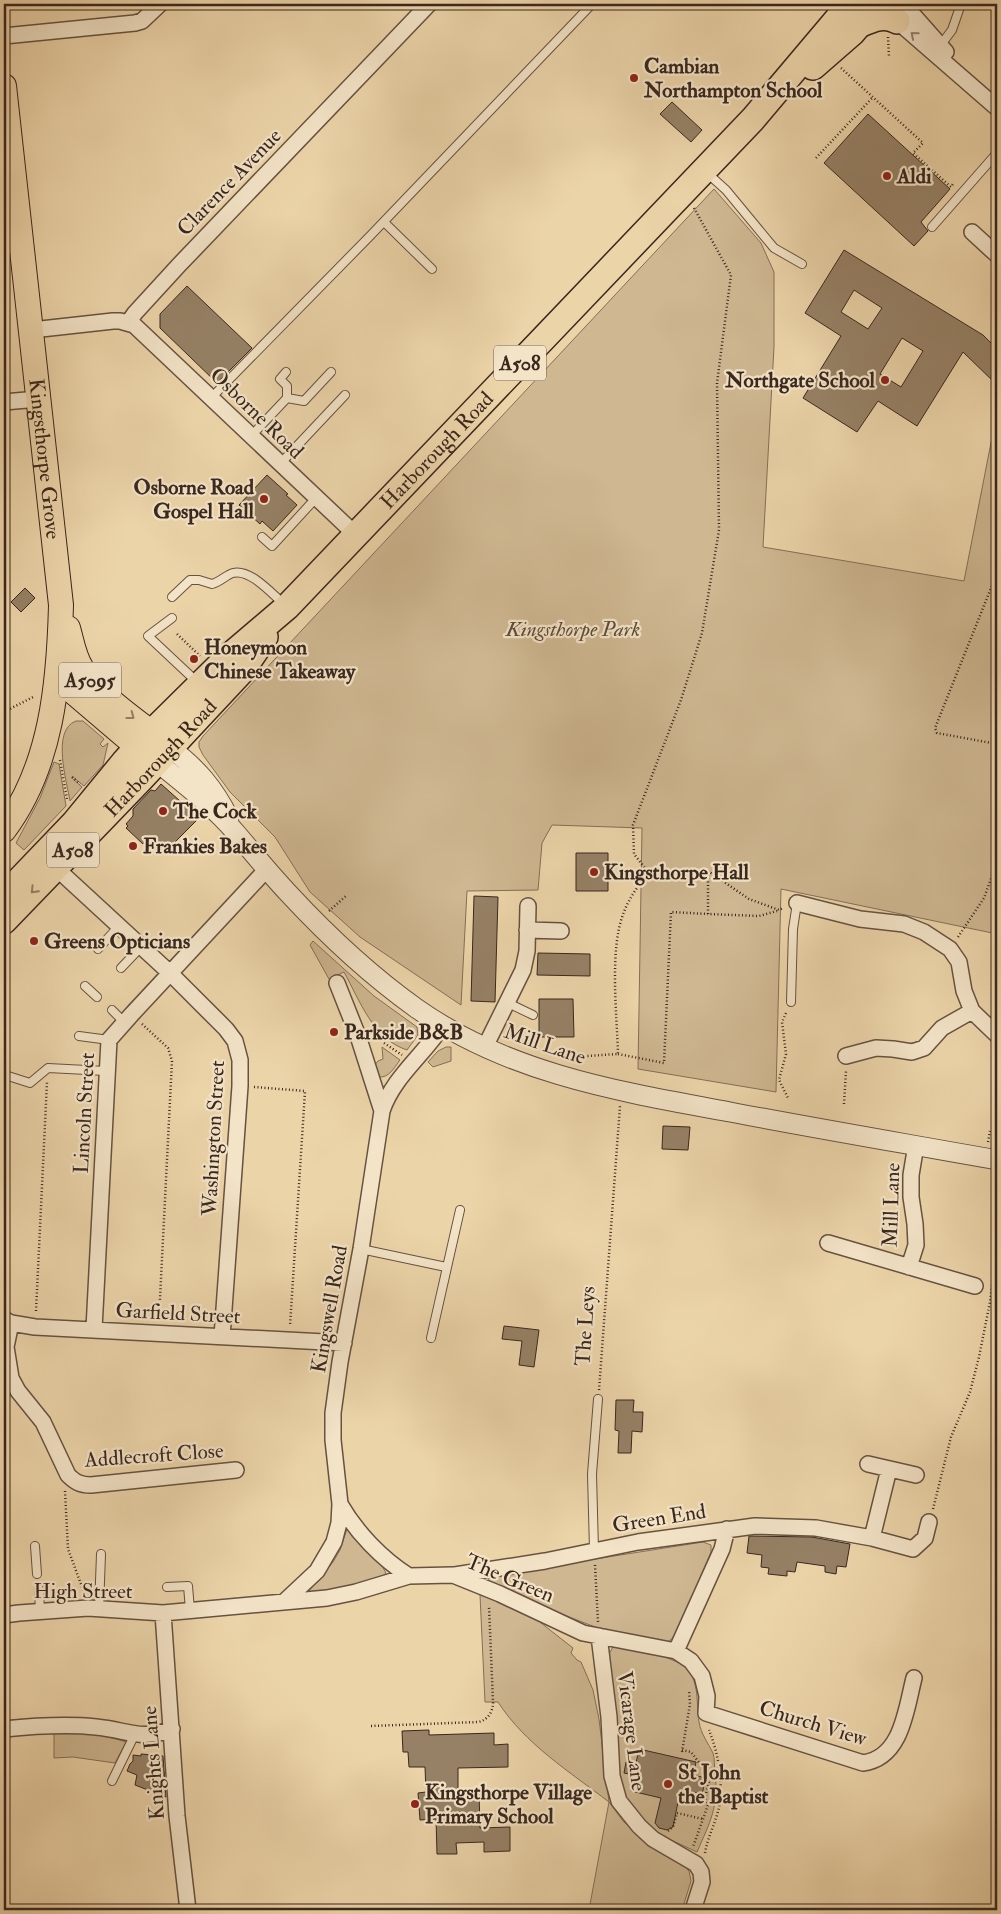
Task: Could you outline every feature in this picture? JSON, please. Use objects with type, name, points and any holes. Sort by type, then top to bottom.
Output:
[{"type":"highway","name":"A508","points":[[854,11],[877,4]]},
{"type":"highway","points":[[854,11],[880,17],[888,17],[898,12]]},
{"type":"highway","name":"Harborough Road","points":[[4,896],[71,815],[159,758],[200,686],[226,658],[287,607],[705,170],[854,11]]},
{"type":"highway","name":"Harborough Road","points":[[4,921],[242,671],[287,607]]},
{"type":"main road","name":"Kingsthorpe Grove","points":[[4,86],[61,605],[59,668],[56,690],[41,754],[27,790],[5,831]]},
{"type":"main road","name":"A5095","points":[[61,605],[77,660],[82,670],[116,704],[159,758]]},
{"type":"main road","points":[[59,668],[71,690],[159,758]]},
{"type":"street","points":[[4,36],[135,23],[142,21],[160,4]]},
{"type":"street","name":"Clarence Avenue","points":[[128,322],[179,264],[429,4]]},
{"type":"street","points":[[898,12],[940,46],[978,90]]},
{"type":"street","points":[[898,12],[997,108]]},
{"type":"street","points":[[972,232],[997,255]]},
{"type":"street","points":[[32,330],[113,321],[128,322]]},
{"type":"street","name":"Osborne Road","points":[[128,322],[141,330],[356,535]]},
{"type":"street","points":[[4,402],[38,399]]},
{"type":"street","points":[[159,758],[152,775],[164,776],[187,795],[239,850],[264,873]]},
{"type":"street","name":"Mill Lane","points":[[159,758],[236,832],[264,873],[353,958],[400,996],[443,1025],[485,1047],[548,1072],[621,1092],[997,1160]]},
{"type":"street","name":"Washington Street","points":[[56,868],[170,973],[226,1029],[235,1042],[240,1060],[240,1086],[222,1337]]},
{"type":"street","name":"Lincoln Street","points":[[94,1330],[109,1040],[264,873]]},
{"type":"street","points":[[797,903],[860,919],[904,924],[924,932],[950,949],[959,962],[964,991],[972,1011],[997,1034]]},
{"type":"street","points":[[485,1047],[523,970],[526,951],[528,906]]},
{"type":"street","points":[[527,930],[561,931]]},
{"type":"street","points":[[337,983],[358,1036],[382,1111]]},
{"type":"street","points":[[846,1056],[876,1048],[912,1052],[924,1048],[942,1028],[972,1011]]},
{"type":"street","name":"Kingswell Road","points":[[285,1601],[317,1571],[336,1532],[340,1504],[333,1440],[333,1413],[382,1111],[391,1091],[435,1038],[443,1025]]},
{"type":"street","name":"Mill Lane","points":[[909,1267],[916,1245],[916,1224],[911,1197],[911,1175],[916,1145]]},
{"type":"street","name":"Mill Lane","points":[[828,1243],[975,1286]]},
{"type":"street","name":"Garfield Street","points":[[8,1321],[35,1327],[344,1343]]},
{"type":"street","name":"Addlecroft Close","points":[[8,1321],[6,1347],[11,1378],[18,1391],[43,1422],[68,1475],[82,1485],[236,1470]]},
{"type":"street","points":[[868,1464],[916,1476]]},
{"type":"street","points":[[872,1538],[890,1469]]},
{"type":"street","points":[[340,1504],[349,1519],[371,1544],[396,1568],[409,1576]]},
{"type":"street","name":"Green End","points":[[453,1575],[545,1561],[594,1550],[755,1526],[816,1528],[872,1538],[913,1549],[925,1538],[929,1522]]},
{"type":"street","points":[[706,1712],[707,1696],[702,1676],[697,1668],[682,1655],[722,1549],[727,1529]]},
{"type":"street","name":"The Green","points":[[163,1613],[327,1598],[356,1592],[409,1576],[453,1575],[495,1592],[571,1628],[682,1655]]},
{"type":"street","name":"High Street","points":[[4,1615],[40,1611],[99,1609],[163,1613]]},
{"type":"street","name":"Knights Lane","points":[[163,1613],[177,1816],[188,1910]]},
{"type":"street","name":"Vicarage Lane","points":[[599,1636],[609,1717],[612,1776],[619,1801],[632,1819],[653,1839],[691,1860],[701,1872]]},
{"type":"street","name":"Church View","points":[[706,1712],[863,1764],[884,1755],[893,1745],[900,1733],[914,1678]]},
{"type":"street","points":[[4,1729],[32,1726],[97,1727],[135,1734],[157,1735],[172,1729]]},
{"type":"street","points":[[693,1910],[702,1882],[701,1872]]},
{"type":"lane","points":[[211,398],[384,222],[592,4]]},
{"type":"lane","points":[[940,46],[952,30],[961,4]]},
{"type":"lane","points":[[932,227],[997,153]]},
{"type":"lane","points":[[705,170],[726,190],[774,248],[802,264]]},
{"type":"lane","points":[[384,222],[432,269]]},
{"type":"lane","points":[[251,436],[287,398],[287,386],[280,379],[286,372]]},
{"type":"lane","points":[[287,398],[304,401],[331,372]]},
{"type":"lane","points":[[280,464],[345,395]]},
{"type":"lane","points":[[262,537],[272,546],[316,498]]},
{"type":"lane","points":[[172,597],[190,580],[200,580],[212,584],[240,572],[257,580],[287,607]]},
{"type":"lane","points":[[172,618],[148,636],[200,686]]},
{"type":"lane","points":[[791,1002],[793,929],[797,903]]},
{"type":"lane","points":[[98,949],[119,926]]},
{"type":"lane","points":[[121,968],[141,946]]},
{"type":"lane","points":[[85,986],[97,997]]},
{"type":"lane","points":[[508,1003],[532,1015]]},
{"type":"lane","points":[[112,1010],[128,1018]]},
{"type":"lane","points":[[80,1036],[109,1040]]},
{"type":"lane","points":[[5,1076],[30,1083],[48,1068],[106,1071]]},
{"type":"lane","points":[[431,1338],[460,1210]]},
{"type":"lane","points":[[361,1249],[446,1267]]},
{"type":"lane","points":[[594,1550],[592,1474],[598,1399]]},
{"type":"lane","points":[[35,1546],[38,1574]]},
{"type":"lane","points":[[99,1609],[101,1554]]},
{"type":"lane","points":[[167,1587],[188,1586],[190,1610]]},
{"type":"lane","points":[[39,1589],[40,1611]]},
{"type":"lane","points":[[112,1781],[135,1734]]},
{"type":"path","points":[[889,57],[898,12]]},
{"type":"path","points":[[835,62],[922,143],[913,153],[951,187]]},
{"type":"path","points":[[816,158],[873,97]]},
{"type":"path","points":[[648,872],[634,854],[633,825],[681,700],[702,633],[719,530],[717,383],[731,275],[684,191]]},
{"type":"path","points":[[997,573],[935,728],[936,734],[997,744]]},
{"type":"path","points":[[176,634],[203,659]]},
{"type":"path","points":[[4,712],[34,696],[39,697]]},
{"type":"path","points":[[59,753],[71,815]]},
{"type":"path","points":[[72,777],[85,788]]},
{"type":"path","points":[[950,949],[984,898],[997,862]]},
{"type":"path","points":[[648,872],[708,871],[749,899],[779,910]]},
{"type":"path","points":[[708,871],[708,914]]},
{"type":"path","points":[[618,1054],[616,952],[618,930],[624,912],[648,872]]},
{"type":"path","points":[[328,912],[347,895]]},
{"type":"path","points":[[567,1067],[570,1057],[618,1054],[664,1063],[671,912],[759,916],[797,903]]},
{"type":"path","points":[[788,1098],[779,1080],[786,1054],[782,1022],[791,1002]]},
{"type":"path","points":[[128,1018],[168,1048],[172,1061],[158,1333]]},
{"type":"path","points":[[384,1043],[403,1056]]},
{"type":"path","points":[[844,1104],[846,1056]]},
{"type":"path","points":[[35,1327],[48,1068]]},
{"type":"path","points":[[240,1086],[305,1090],[289,1340]]},
{"type":"path","name":"The Leys","points":[[598,1399],[620,1104]]},
{"type":"path","points":[[988,1142],[990,1131]]},
{"type":"path","points":[[929,1522],[952,1437],[970,1392],[979,1357],[990,1302],[997,1244]]},
{"type":"path","points":[[68,1475],[65,1494],[68,1549],[82,1585]]},
{"type":"path","points":[[594,1550],[599,1636]]},
{"type":"path","points":[[371,1726],[478,1722],[488,1717],[492,1710],[493,1702],[489,1604],[495,1592]]},
{"type":"path","points":[[682,1655],[686,1668],[690,1704],[682,1751],[691,1752],[710,1777],[705,1798],[708,1805],[692,1850],[691,1860]]},
{"type":"path","points":[[701,1872],[706,1843],[718,1814],[720,1787],[717,1751],[706,1725],[706,1712]]},
{"type":"path","points":[[663,1830],[667,1831],[674,1827],[677,1812],[703,1819]]},
{"type":"green space","name":"Kingsthorpe Park","points":[[714,189],[761,243],[774,272],[774,347],[763,547],[964,581],[997,412],[997,934],[781,889],[776,1092],[638,1069],[642,828],[552,825],[542,843],[538,890],[467,891],[461,1005],[360,937],[310,892],[275,837],[230,792],[199,747],[199,742],[203,736]]},
{"type":"green space","points":[[76,721],[83,721],[104,739],[100,744],[103,747],[108,743],[103,765],[84,786],[72,778],[82,787],[70,801],[62,757],[62,745],[68,726]]},
{"type":"green space","points":[[54,762],[59,764],[66,806],[24,850],[16,843],[40,798]]},
{"type":"green space","points":[[313,941],[374,996],[417,1027],[418,1035],[407,1050],[395,1045],[376,1028],[362,1007],[344,972],[329,979],[310,945]]},
{"type":"green space","points":[[382,1047],[400,1060],[386,1076],[379,1077],[373,1067],[378,1061],[383,1059]]},
{"type":"green space","points":[[451,1047],[451,1061],[433,1067],[428,1062],[438,1051]]},
{"type":"green space","points":[[347,1529],[382,1566],[386,1573],[380,1578],[361,1585],[308,1593],[333,1562],[340,1550]]},
{"type":"green space","points":[[703,1542],[711,1545],[711,1552],[676,1635],[668,1642],[603,1630],[492,1584],[488,1580],[493,1575]]},
{"type":"green space","points":[[480,1595],[488,1596],[536,1619],[573,1648],[571,1653],[581,1662],[593,1690],[599,1719],[609,1802],[535,1744],[521,1731],[498,1702],[485,1702]]},
{"type":"green space","points":[[614,1645],[652,1653],[672,1660],[686,1668],[694,1680],[700,1726],[714,1755],[716,1784],[712,1814],[697,1852],[656,1833],[643,1821],[623,1794],[616,1770],[609,1654]]},
{"type":"green space","points":[[54,1732],[90,1734],[126,1742],[115,1763],[73,1757],[54,1758]]},
{"type":"green space","points":[[609,1802],[623,1821],[642,1839],[683,1865],[689,1871],[691,1881],[682,1910],[589,1910]]},
{"type":"building","points":[[672,102],[702,130],[691,142],[660,114]]},
{"type":"building","name":"Aldi","points":[[868,114],[950,189],[921,222],[928,231],[914,246],[824,163]]},
{"type":"building","points":[[844,250],[983,335],[997,349],[997,385],[963,352],[917,426],[878,401],[857,432],[803,398],[841,336],[805,313]],"holes":[[[854,290],[882,308],[868,329],[841,312]],[[902,338],[923,351],[901,387],[880,374]]]},
{"type":"building","points":[[187,286],[252,348],[217,383],[160,328],[160,314]]},
{"type":"building","name":"Osborne Road Gospel Hall","points":[[267,475],[297,505],[273,531],[262,521],[260,524],[239,505]]},
{"type":"building","points":[[25,588],[35,598],[21,612],[11,602]]},
{"type":"building","points":[[161,784],[199,818],[162,855],[146,840],[143,844],[126,828],[128,826],[126,824],[133,816],[133,809],[151,790],[155,791]]},
{"type":"building","name":"Kingsthorpe Hall","points":[[576,853],[608,853],[608,891],[576,891]]},
{"type":"building","points":[[474,896],[498,897],[495,1002],[471,1001]]},
{"type":"building","points":[[538,953],[590,954],[590,976],[537,975]]},
{"type":"building","points":[[539,999],[573,999],[574,1037],[539,1037]]},
{"type":"building","points":[[663,1126],[690,1127],[688,1150],[662,1149]]},
{"type":"building","points":[[504,1326],[539,1330],[534,1367],[519,1365],[522,1341],[502,1339]]},
{"type":"building","points":[[616,1400],[634,1400],[633,1412],[643,1412],[642,1432],[632,1431],[631,1453],[618,1453],[619,1431],[615,1430]]},
{"type":"building","points":[[749,1536],[812,1537],[850,1544],[846,1567],[837,1566],[836,1574],[825,1572],[825,1566],[797,1562],[795,1572],[787,1571],[787,1576],[768,1574],[769,1568],[761,1567],[762,1555],[747,1553]]},
{"type":"building","name":"Kingsthorpe Village Primary School","points":[[429,1730],[429,1735],[494,1733],[494,1745],[508,1744],[508,1767],[458,1768],[458,1792],[479,1792],[480,1828],[510,1827],[510,1851],[484,1852],[484,1842],[456,1843],[457,1854],[437,1854],[436,1819],[420,1820],[418,1793],[426,1792],[425,1767],[409,1767],[408,1752],[403,1752],[402,1731]]},
{"type":"building","name":"St John the Baptist","points":[[639,1749],[696,1762],[693,1775],[706,1778],[702,1794],[689,1791],[686,1804],[678,1802],[673,1827],[667,1830],[659,1828],[655,1823],[661,1798],[631,1791],[634,1775],[624,1773],[626,1762],[636,1763]]},
{"type":"building","points":[[141,1754],[163,1756],[166,1797],[135,1785],[137,1775],[127,1771],[133,1761],[133,1755],[141,1756]]},
{"type":"place","name":"Cambian Northampton School","points":[[634,78]]},
{"type":"place","name":"Aldi","points":[[887,176]]},
{"type":"place","name":"Northgate School","points":[[885,380]]},
{"type":"place","name":"Osborne Road Gospel Hall","points":[[264,499]]},
{"type":"place","name":"Honeymoon Chinese Takeaway","points":[[194,659]]},
{"type":"place","name":"The Cock","points":[[163,811]]},
{"type":"place","name":"Frankies Bakes","points":[[133,846]]},
{"type":"place","name":"Kingsthorpe Hall","points":[[594,872]]},
{"type":"place","name":"Greens Opticians","points":[[34,941]]},
{"type":"place","name":"Parkside B&B","points":[[334,1032]]},
{"type":"place","name":"St John the Baptist","points":[[668,1784]]},
{"type":"place","name":"Kingsthorpe Village Primary School","points":[[415,1804]]}]
